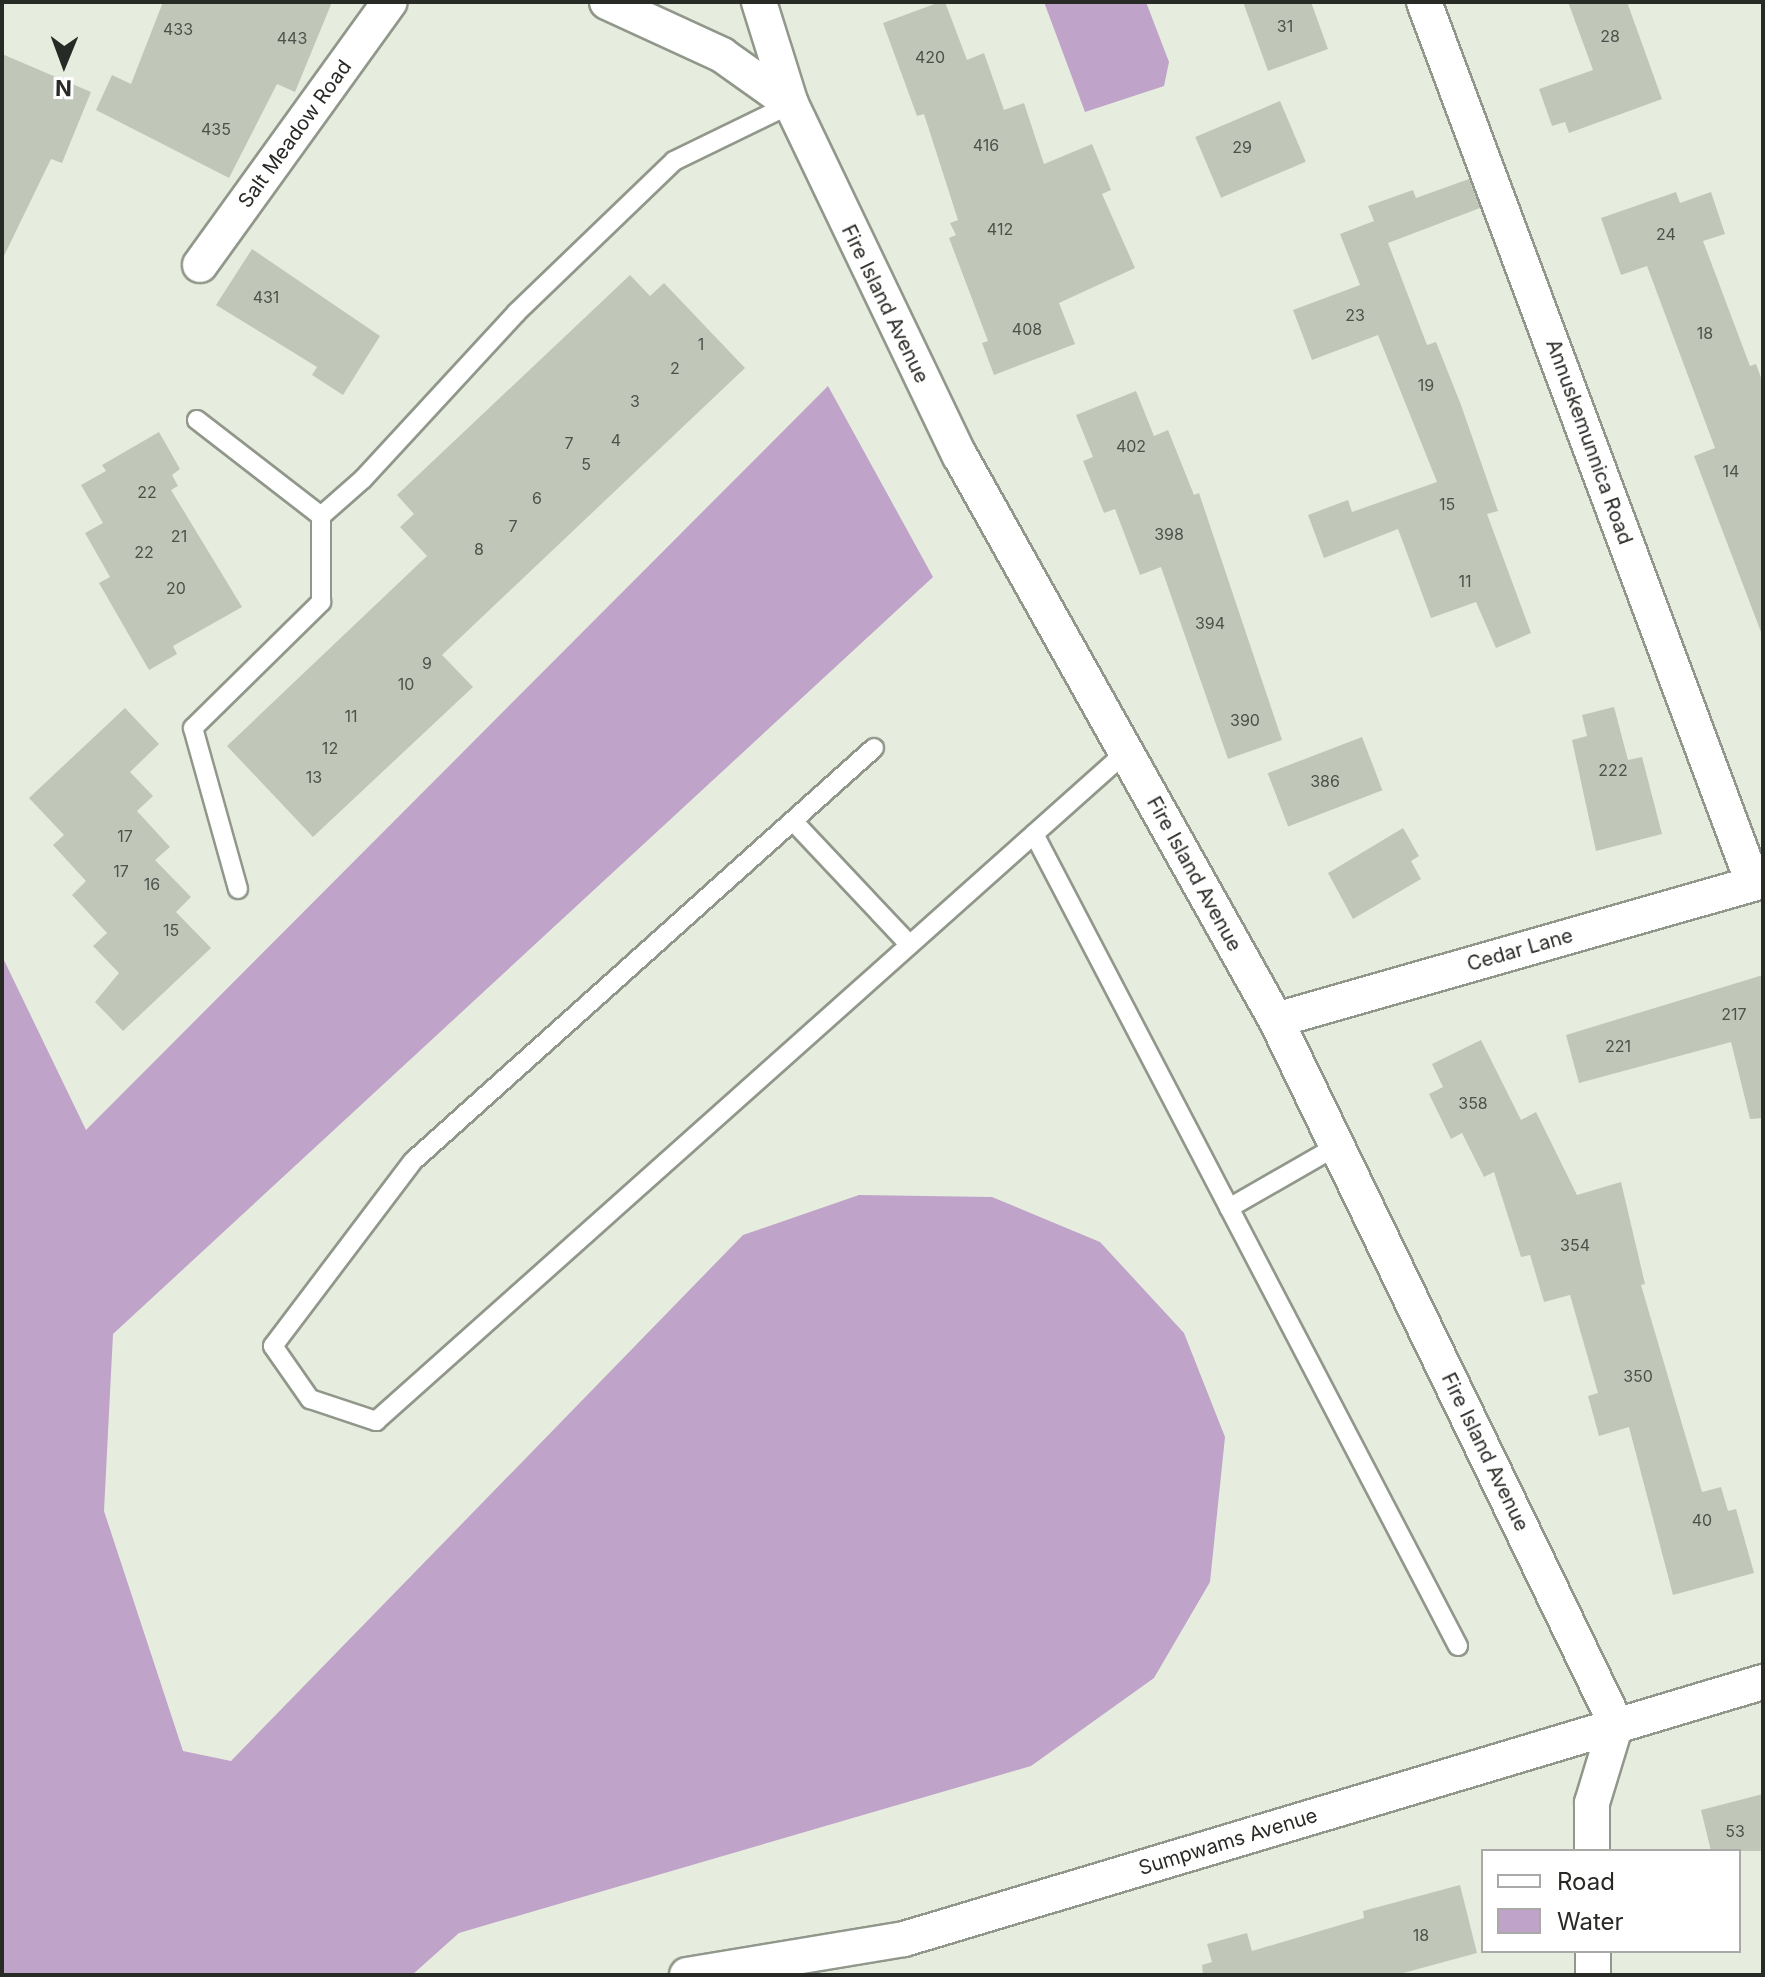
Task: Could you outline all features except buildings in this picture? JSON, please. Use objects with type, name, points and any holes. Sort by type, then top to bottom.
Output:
[{"type":"street","name":"Salt Meadow Road","points":[[200,265],[390,2]]},
{"type":"street","name":"Fire Island Avenue","points":[[607,2],[722,55],[791,104],[960,456],[1276,1020],[1616,1724]]},
{"type":"street","points":[[759,2],[791,104]]},
{"type":"street","name":"Annuskemunnica Road","points":[[1424,2],[1758,882]]},
{"type":"street","name":"Cedar Lane","points":[[1276,1020],[1758,882]]},
{"type":"street","name":"Sumpwams Avenue","points":[[687,1975],[904,1939],[1763,1682]]},
{"type":"street","points":[[1592,1849],[1592,1803],[1616,1724]]},
{"type":"street","points":[[1593,1953],[1593,1975]]},
{"type":"lane","points":[[238,889],[193,728],[321,602],[321,516],[363,479],[516,313],[674,161],[791,104]]},
{"type":"lane","points":[[197,420],[321,516]]},
{"type":"lane","points":[[874,748],[413,1161],[273,1346],[310,1399],[376,1421],[1126,752]]},
{"type":"lane","points":[[793,821],[910,945]]},
{"type":"lane","points":[[1034,834],[1458,1646]]},
{"type":"lane","points":[[1229,1208],[1337,1146]]},
{"type":"water","points":[[1044,2],[1146,2],[1169,62],[1164,86],[1085,112]]},
{"type":"water","points":[[828,386],[933,577],[113,1334],[104,1511],[183,1751],[231,1761],[743,1235],[859,1195],[992,1197],[1100,1242],[1184,1333],[1225,1437],[1210,1582],[1154,1678],[1031,1766],[459,1933],[412,1975],[2,1975],[2,956],[86,1130]]}]
